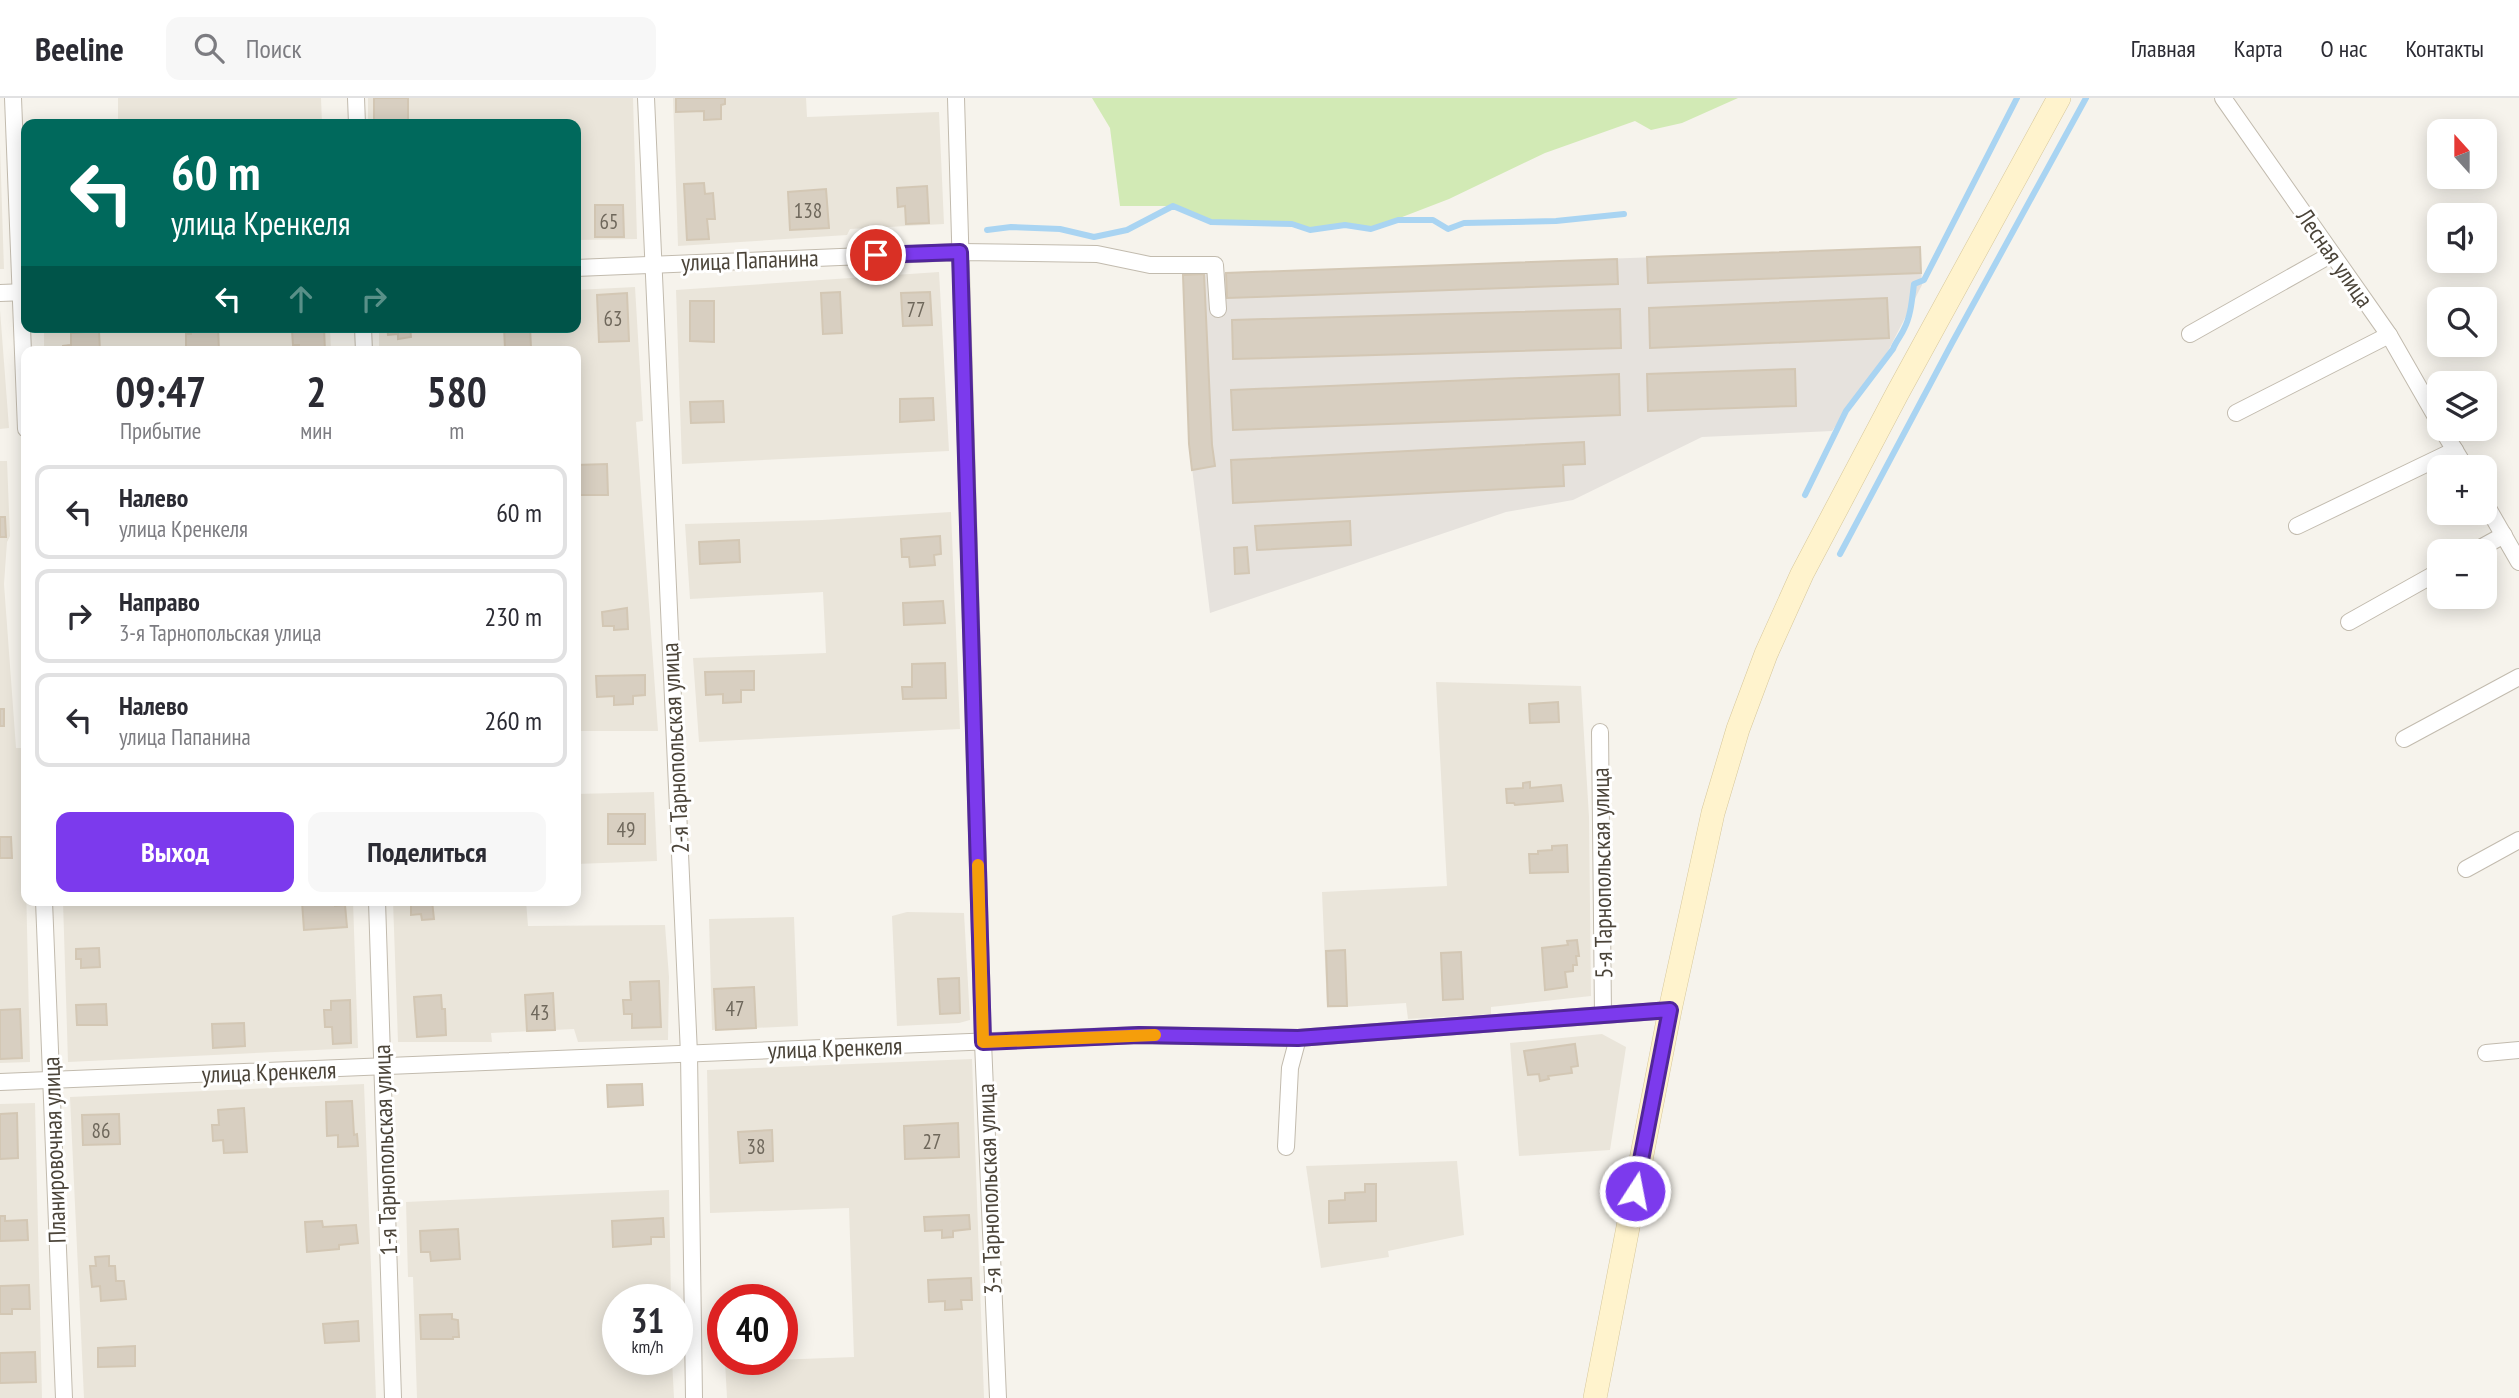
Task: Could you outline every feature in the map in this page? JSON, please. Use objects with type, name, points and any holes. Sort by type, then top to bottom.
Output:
[{"type":"street","points":[[13,98],[21,239]]},
{"type":"street","points":[[356,98],[357,119]]},
{"type":"street","name":"2-я Тарнопольская улица","points":[[646,98],[689,1054],[694,1398]]},
{"type":"street","name":"3-я Тарнопольская улица","points":[[956,98],[983,1042],[998,1398]]},
{"type":"street","points":[[1595,1398],[1670,1010],[1713,813],[1738,729],[1766,654],[1802,574],[1890,406],[2059,98]]},
{"type":"street","name":"Лесная улица","points":[[2222,98],[2389,335],[2427,401]]},
{"type":"street","name":"улица Папанина","points":[[581,268],[960,252],[1097,254],[1150,265],[1215,265],[1218,309]]},
{"type":"street","points":[[2190,334],[2332,254]]},
{"type":"street","points":[[0,293],[21,292]]},
{"type":"street","points":[[2236,413],[2389,335]]},
{"type":"street","points":[[2449,441],[2458,455]]},
{"type":"street","points":[[2297,526],[2455,450]]},
{"type":"street","points":[[2497,523],[2519,562]]},
{"type":"street","points":[[2497,539],[2504,535]]},
{"type":"street","points":[[2349,622],[2427,578]]},
{"type":"street","points":[[2404,738],[2519,677]]},
{"type":"street","name":"5-я Тарнопольская улица","points":[[1600,732],[1603,1014]]},
{"type":"street","points":[[2466,869],[2519,840]]},
{"type":"street","name":"Планировочная улица","points":[[44,906],[64,1398]]},
{"type":"street","name":"1-я Тарнопольская улица","points":[[377,906],[393,1398]]},
{"type":"street","name":"улица Кренкеля","points":[[0,1082],[1139,1035],[1298,1038],[1670,1010]]},
{"type":"street","points":[[1286,1146],[1290,1068],[1298,1038]]},
{"type":"street","points":[[2486,1053],[2519,1051]]},
{"type":"shaded area","points":[[118,98],[321,98],[322,119],[118,119]]},
{"type":"shaded area","points":[[368,98],[633,98],[637,239],[581,240],[581,119],[368,119]]},
{"type":"shaded area","points":[[673,98],[806,98],[807,117],[939,112],[944,224],[850,229],[847,235],[678,246]]},
{"type":"shaded area","points":[[0,146],[4,269],[0,269]]},
{"type":"shaded area","points":[[1920,247],[1922,285],[1888,351],[1832,431],[1702,437],[1573,500],[1506,512],[1210,613],[1189,444],[1183,275]]},
{"type":"shaded area","points":[[939,272],[949,451],[682,464],[676,290]]},
{"type":"shaded area","points":[[635,287],[643,421],[636,422],[658,731],[581,731],[581,346],[379,346],[379,333],[581,333],[581,290]]},
{"type":"shaded area","points":[[0,310],[9,428],[0,429]]},
{"type":"shaded area","points":[[44,333],[330,333],[331,346],[44,346]]},
{"type":"shaded area","points":[[0,461],[7,461],[10,536],[7,542],[4,584],[16,748],[21,748],[21,906],[27,906],[30,1062],[0,1063]]},
{"type":"shaded area","points":[[951,512],[960,729],[699,742],[693,658],[826,653],[823,592],[690,599],[685,524],[822,520]]},
{"type":"shaded area","points":[[1436,682],[1581,686],[1589,817],[1591,996],[1491,1007],[1491,1014],[1408,1019],[1406,1003],[1327,1008],[1322,892],[1447,886]]},
{"type":"shaded area","points":[[654,792],[657,861],[581,864],[581,794]]},
{"type":"shaded area","points":[[63,906],[353,906],[358,1048],[68,1062]]},
{"type":"shaded area","points":[[393,906],[526,906],[528,926],[665,925],[669,977],[668,1040],[578,1042],[574,1029],[491,1033],[492,1042],[398,1042]]},
{"type":"shaded area","points":[[907,912],[964,913],[970,1020],[897,1026],[892,916]]},
{"type":"shaded area","points":[[794,917],[798,1026],[712,1030],[709,919]]},
{"type":"shaded area","points":[[1602,1034],[1626,1047],[1610,1150],[1519,1156],[1510,1043]]},
{"type":"shaded area","points":[[972,1059],[984,1398],[727,1398],[726,1375],[798,1375],[798,1359],[854,1357],[849,1208],[710,1213],[707,1070]]},
{"type":"shaded area","points":[[364,1084],[376,1398],[84,1398],[70,1097]]},
{"type":"shaded area","points":[[35,1103],[42,1398],[0,1398],[0,1104]]},
{"type":"shaded area","points":[[1457,1161],[1464,1235],[1388,1251],[1389,1257],[1321,1268],[1306,1166]]},
{"type":"shaded area","points":[[669,1190],[671,1284],[602,1284],[602,1375],[673,1375],[674,1398],[417,1398],[413,1277],[408,1277],[406,1202]]},
{"type":"green space","points":[[1092,98],[1738,98],[1682,123],[1651,130],[1635,121],[1545,153],[1449,199],[1371,229],[1345,225],[1310,230],[1292,224],[1211,222],[1173,206],[1120,206],[1110,128]]},
{"type":"building","points":[[374,98],[408,98],[408,119],[374,119]]},
{"type":"building","points":[[676,98],[725,98],[725,104],[721,105],[721,119],[704,120],[704,111],[676,112]]},
{"type":"building","points":[[704,183],[705,194],[713,193],[715,219],[707,219],[709,239],[687,240],[684,184]]},
{"type":"building","points":[[927,186],[929,223],[906,224],[905,206],[898,207],[897,188]]},
{"type":"building","points":[[826,189],[829,228],[790,230],[788,192]]},
{"type":"building","points":[[595,205],[623,205],[624,237],[595,237]]},
{"type":"building","points":[[1920,247],[1921,273],[1648,283],[1647,257]]},
{"type":"building","points":[[1617,259],[1618,284],[1227,298],[1226,273]]},
{"type":"building","points":[[1204,274],[1215,466],[1192,470],[1183,275]]},
{"type":"building","points":[[840,292],[842,333],[823,334],[821,293]]},
{"type":"building","points":[[930,292],[932,325],[903,326],[901,293]]},
{"type":"building","points":[[627,293],[629,341],[599,342],[597,295]]},
{"type":"building","points":[[1887,298],[1889,338],[1650,348],[1649,308]]},
{"type":"building","points":[[690,301],[714,301],[714,342],[690,341]]},
{"type":"building","points":[[1620,309],[1621,348],[1233,359],[1232,320]]},
{"type":"building","points":[[71,333],[99,333],[100,346],[63,346],[71,345]]},
{"type":"building","points":[[218,333],[219,346],[186,346],[186,334]]},
{"type":"building","points":[[292,333],[324,333],[325,346],[293,345]]},
{"type":"building","points":[[388,333],[411,333],[411,337],[398,339],[398,334]]},
{"type":"building","points":[[504,333],[530,333],[531,346],[505,346]]},
{"type":"building","points":[[1795,369],[1796,406],[1648,411],[1647,374]]},
{"type":"building","points":[[1619,374],[1620,415],[1233,430],[1231,390]]},
{"type":"building","points":[[933,398],[934,420],[900,422],[900,399]]},
{"type":"building","points":[[723,401],[724,422],[691,423],[690,402]]},
{"type":"building","points":[[1584,442],[1585,464],[1563,465],[1564,486],[1233,503],[1231,460]]},
{"type":"building","points":[[607,464],[608,495],[581,495],[581,465]]},
{"type":"building","points":[[0,517],[5,517],[6,537],[0,537]]},
{"type":"building","points":[[1350,521],[1351,545],[1257,550],[1255,526]]},
{"type":"building","points":[[940,536],[941,554],[934,555],[935,565],[910,567],[909,557],[902,557],[901,539]]},
{"type":"building","points":[[739,540],[740,562],[700,564],[699,542]]},
{"type":"building","points":[[1247,547],[1249,573],[1235,574],[1234,548]]},
{"type":"building","points":[[943,601],[945,623],[904,625],[903,603]]},
{"type":"building","points":[[627,608],[628,629],[614,630],[614,626],[603,626],[602,612]]},
{"type":"building","points":[[945,663],[946,698],[903,699],[902,687],[912,687],[912,664]]},
{"type":"building","points":[[754,671],[754,690],[741,690],[741,702],[723,703],[723,694],[706,695],[705,672]]},
{"type":"building","points":[[645,675],[645,695],[633,696],[633,704],[614,705],[614,696],[597,697],[596,676]]},
{"type":"building","points":[[1558,702],[1559,722],[1530,723],[1529,704]]},
{"type":"building","points":[[0,709],[4,709],[4,726],[0,726]]},
{"type":"building","points":[[1530,782],[1530,788],[1561,785],[1563,801],[1515,805],[1507,803],[1506,789],[1523,788],[1523,783]]},
{"type":"building","points":[[608,814],[645,814],[645,844],[608,844]]},
{"type":"building","points":[[0,837],[11,837],[12,858],[0,858]]},
{"type":"building","points":[[1567,845],[1568,872],[1530,873],[1529,854],[1552,850],[1552,846]]},
{"type":"building","points":[[302,906],[345,906],[347,927],[304,930]]},
{"type":"building","points":[[411,906],[433,906],[434,919],[422,920],[421,914],[411,915]]},
{"type":"building","points":[[1577,940],[1579,956],[1576,956],[1577,965],[1573,965],[1573,971],[1565,972],[1567,987],[1545,990],[1542,948],[1568,945],[1567,941]]},
{"type":"building","points":[[99,948],[100,967],[81,968],[81,959],[76,959],[76,949]]},
{"type":"building","points":[[1345,950],[1347,1006],[1328,1006],[1326,951]]},
{"type":"building","points":[[1461,952],[1463,999],[1443,1000],[1441,953]]},
{"type":"building","points":[[959,978],[960,1013],[940,1014],[938,979]]},
{"type":"building","points":[[659,981],[661,1027],[632,1028],[632,1014],[624,1014],[623,1000],[631,1000],[630,982]]},
{"type":"building","points":[[754,987],[756,1028],[716,1030],[714,989]]},
{"type":"building","points":[[553,993],[555,1030],[527,1031],[525,995]]},
{"type":"building","points":[[441,995],[442,1009],[445,1009],[446,1035],[417,1037],[414,997]]},
{"type":"building","points":[[350,1000],[351,1043],[333,1044],[332,1027],[325,1027],[324,1010],[331,1010],[331,1001]]},
{"type":"building","points":[[106,1004],[107,1025],[77,1025],[76,1005]]},
{"type":"building","points":[[20,1009],[22,1058],[0,1059],[0,1010]]},
{"type":"building","points":[[244,1023],[245,1046],[213,1048],[212,1024]]},
{"type":"building","points":[[1575,1044],[1578,1066],[1571,1067],[1572,1073],[1548,1076],[1549,1079],[1540,1081],[1539,1074],[1528,1075],[1524,1051]]},
{"type":"building","points":[[642,1084],[643,1105],[608,1107],[607,1085]]},
{"type":"building","points":[[352,1101],[354,1135],[357,1134],[358,1146],[338,1147],[338,1135],[327,1136],[326,1102]]},
{"type":"building","points":[[244,1108],[247,1152],[224,1153],[223,1140],[213,1141],[212,1125],[219,1125],[218,1110]]},
{"type":"building","points":[[17,1113],[18,1158],[0,1159],[0,1114]]},
{"type":"building","points":[[119,1114],[120,1144],[83,1145],[82,1115]]},
{"type":"building","points":[[958,1123],[959,1157],[905,1159],[904,1126]]},
{"type":"building","points":[[772,1130],[773,1161],[740,1163],[738,1132]]},
{"type":"building","points":[[1365,1184],[1376,1184],[1376,1221],[1329,1223],[1329,1201],[1345,1200],[1345,1193],[1365,1192]]},
{"type":"building","points":[[969,1215],[970,1229],[953,1231],[953,1237],[942,1238],[942,1230],[925,1231],[924,1217]]},
{"type":"building","points":[[0,1216],[5,1216],[5,1221],[27,1220],[28,1240],[0,1241]]},
{"type":"building","points":[[663,1218],[664,1237],[651,1237],[651,1244],[613,1247],[612,1221]]},
{"type":"building","points":[[322,1221],[323,1227],[356,1225],[358,1243],[339,1245],[339,1249],[307,1252],[305,1222]]},
{"type":"building","points":[[458,1229],[460,1259],[431,1261],[430,1252],[421,1252],[420,1231]]},
{"type":"building","points":[[109,1256],[109,1266],[115,1266],[116,1281],[124,1281],[126,1299],[101,1301],[100,1286],[92,1287],[90,1266],[96,1266],[95,1257]]},
{"type":"building","points":[[971,1278],[972,1300],[961,1300],[962,1309],[945,1310],[945,1301],[929,1302],[928,1280]]},
{"type":"building","points":[[29,1285],[30,1309],[12,1309],[12,1314],[0,1314],[0,1286]]},
{"type":"building","points":[[452,1314],[452,1319],[458,1320],[459,1337],[421,1339],[420,1315]]},
{"type":"building","points":[[358,1321],[359,1341],[325,1343],[323,1324]]},
{"type":"building","points":[[135,1346],[135,1366],[98,1367],[98,1348]]},
{"type":"building","points":[[35,1352],[36,1382],[0,1383],[0,1353]]},
{"type":"waterway","points":[[1805,495],[1846,411],[1903,332],[1910,313],[1914,284],[1924,280],[2017,98]]},
{"type":"waterway","points":[[1840,554],[2086,98]]},
{"type":"waterway","points":[[987,230],[1011,227],[1060,229],[1094,237],[1127,230],[1173,206],[1211,222],[1292,224],[1310,230],[1345,225],[1371,229],[1398,220],[1433,220],[1448,229],[1464,223],[1556,221],[1624,214]]},
{"type":"slow traffic","points":[[978,865],[983,1042],[1155,1035]]},
{"type":"route","points":[[876,255],[960,252],[983,1042],[1139,1035],[1298,1038],[1670,1010],[1635,1191]]}]
